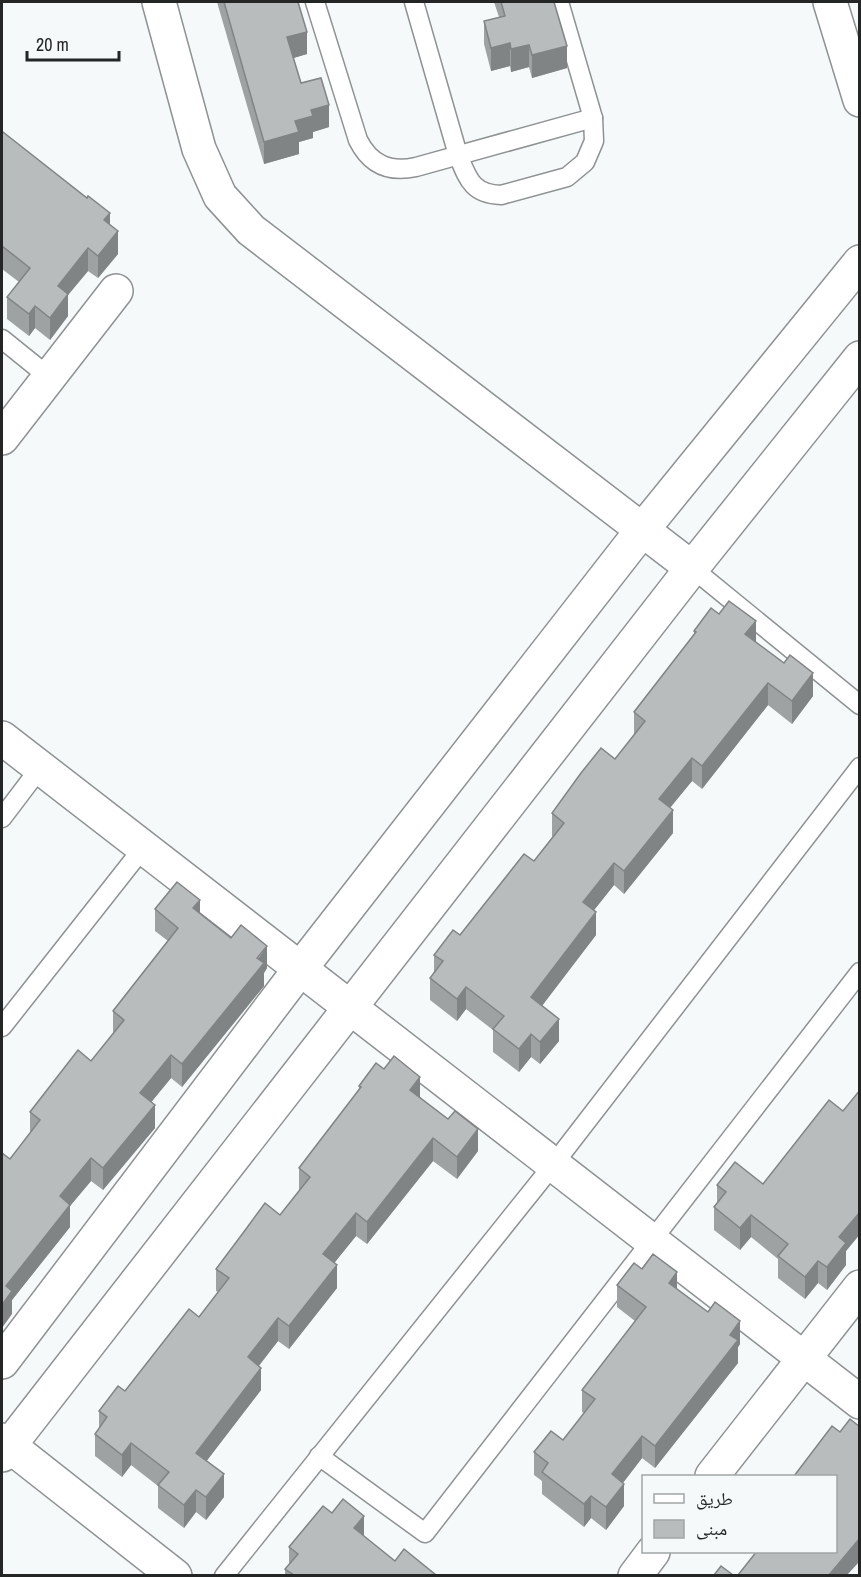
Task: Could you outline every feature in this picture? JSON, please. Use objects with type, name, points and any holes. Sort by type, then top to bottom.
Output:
[{"type":"street","points":[[159,2],[199,148],[220,196],[251,230],[692,568]]},
{"type":"street","points":[[830,2],[860,100]]},
{"type":"street","points":[[2,1362],[300,969],[643,529],[860,262]]},
{"type":"street","points":[[2,438],[116,291]]},
{"type":"street","points":[[175,1575],[4,1447],[692,568],[860,358]]},
{"type":"street","points":[[2,738],[860,1402]]},
{"type":"street","points":[[713,1475],[860,1287]]},
{"type":"street","points":[[635,1575],[652,1553]]},
{"type":"lane","points":[[315,2],[358,140],[371,159],[392,170],[404,170],[593,118]]},
{"type":"lane","points":[[414,2],[466,176],[472,185],[491,195],[501,195],[556,181],[572,174],[585,162],[594,141],[593,118],[560,2]]},
{"type":"lane","points":[[2,339],[49,377]]},
{"type":"lane","points":[[692,568],[860,705]]},
{"type":"lane","points":[[224,1575],[553,1165],[860,767]]},
{"type":"lane","points":[[2,818],[40,768]]},
{"type":"lane","points":[[2,1027],[142,848]]},
{"type":"lane","points":[[319,1456],[425,1533],[860,972]]},
{"type":"building","points":[[224,2],[298,2],[307,32],[287,37],[301,83],[321,78],[329,105],[311,110],[313,116],[295,121],[299,132],[264,142]]},
{"type":"building","points":[[501,2],[554,2],[567,46],[532,55],[529,45],[511,49],[510,43],[491,48],[484,21],[505,16]]},
{"type":"building","points":[[3,132],[87,198],[88,196],[110,213],[104,220],[118,231],[98,256],[88,248],[58,286],[68,294],[50,318],[35,306],[29,314],[7,297],[30,268],[2,246]]},
{"type":"building","points":[[729,601],[756,621],[745,634],[784,663],[790,655],[813,673],[792,701],[768,683],[702,766],[692,758],[659,799],[673,810],[624,871],[614,863],[583,902],[596,912],[531,997],[559,1019],[540,1042],[531,1034],[519,1049],[493,1029],[504,1016],[466,987],[457,999],[430,978],[443,961],[434,955],[453,930],[460,935],[524,854],[534,861],[564,823],[552,813],[581,773],[601,748],[615,759],[645,721],[634,712],[696,632],[694,631],[711,608],[719,614]]},
{"type":"building","points":[[177,882],[200,900],[193,908],[231,938],[241,925],[267,946],[257,958],[264,963],[182,1064],[171,1055],[140,1093],[155,1105],[103,1168],[91,1158],[60,1196],[70,1205],[6,1286],[12,1291],[2,1305],[2,1153],[10,1159],[40,1120],[30,1112],[78,1050],[91,1061],[124,1020],[113,1011],[178,928],[155,909]]},
{"type":"building","points":[[394,1056],[420,1077],[410,1090],[448,1119],[455,1111],[478,1129],[457,1157],[433,1138],[367,1222],[356,1213],[323,1254],[337,1265],[289,1326],[278,1318],[248,1357],[261,1368],[196,1453],[224,1474],[206,1497],[196,1490],[184,1505],[158,1485],[169,1472],[131,1443],[122,1455],[95,1434],[107,1417],[99,1411],[118,1386],[125,1391],[189,1309],[199,1317],[229,1278],[216,1269],[265,1203],[280,1215],[310,1177],[299,1168],[361,1087],[359,1086],[376,1063],[384,1069]]},
{"type":"building","points":[[860,1090],[860,1212],[839,1237],[846,1243],[827,1267],[818,1261],[805,1277],[778,1256],[788,1244],[751,1215],[740,1228],[714,1207],[726,1192],[717,1185],[735,1162],[763,1184],[829,1100],[843,1111]]},
{"type":"building","points":[[653,1254],[677,1272],[669,1283],[708,1312],[715,1302],[740,1321],[730,1335],[738,1340],[655,1446],[642,1436],[612,1474],[624,1484],[606,1507],[591,1496],[584,1504],[542,1472],[548,1463],[534,1452],[551,1431],[563,1440],[595,1399],[582,1390],[646,1307],[617,1285],[634,1263],[642,1269]]},
{"type":"building","points":[[850,1419],[860,1427],[860,1538],[829,1575],[738,1575],[755,1553],[837,1553],[837,1475],[795,1475],[832,1426],[840,1432]]},
{"type":"building","points":[[343,1499],[364,1516],[354,1528],[395,1561],[404,1549],[436,1575],[294,1575],[285,1569],[298,1554],[289,1547],[323,1506],[332,1513]]},
{"type":"building","points":[[721,1566],[733,1575],[714,1575]]}]
